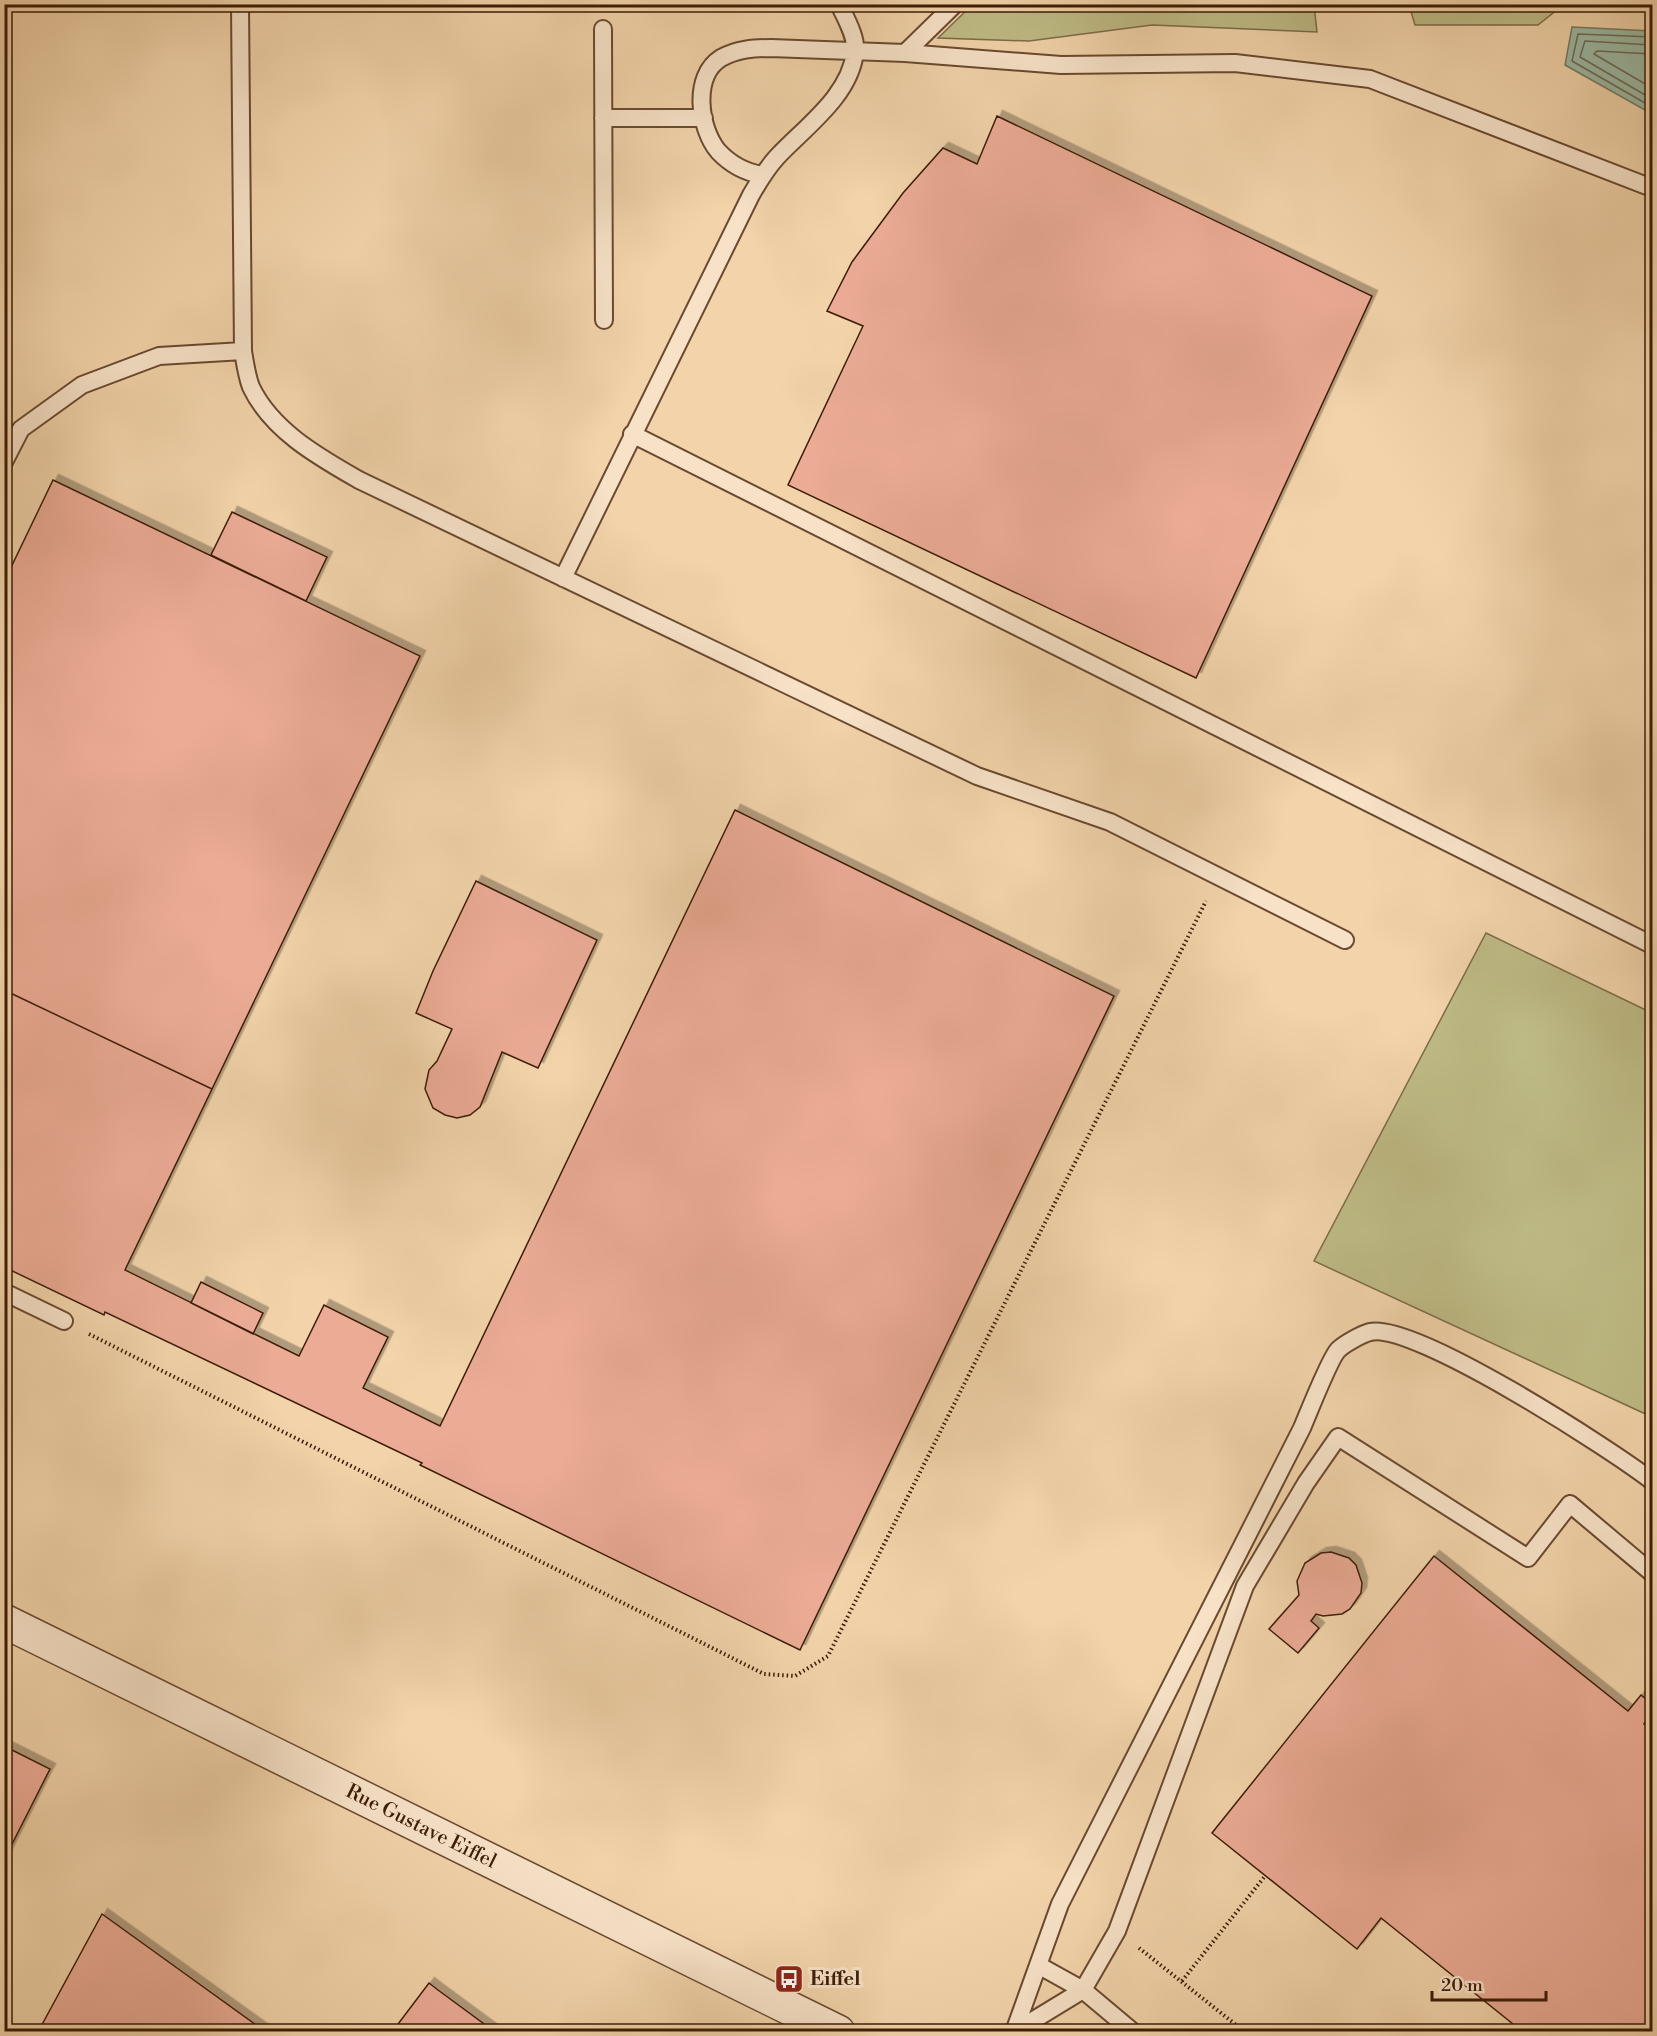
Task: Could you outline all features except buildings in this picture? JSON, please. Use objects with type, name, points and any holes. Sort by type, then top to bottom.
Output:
[{"type":"street","name":"Rue Gustave Eiffel","points":[[4,1620],[838,2031]]},
{"type":"lane","points":[[240,4],[243,351],[251,387],[277,423],[319,457],[359,480],[977,776],[1110,822],[1345,940]]},
{"type":"lane","points":[[564,578],[632,434],[762,175],[832,100],[842,86],[855,51],[849,24],[839,4]]},
{"type":"lane","points":[[905,53],[955,4]]},
{"type":"lane","points":[[603,29],[604,320]]},
{"type":"lane","points":[[762,175],[748,172],[733,164],[718,151],[709,137],[704,118],[704,82],[710,68],[720,58],[734,52],[771,48],[905,53],[1061,65],[1235,63],[1370,79],[1653,188]]},
{"type":"lane","points":[[603,118],[704,118]]},
{"type":"lane","points":[[4,462],[21,429],[82,385],[159,356],[243,351]]},
{"type":"lane","points":[[632,434],[1653,945]]},
{"type":"lane","points":[[4,1292],[64,1321]]},
{"type":"lane","points":[[1014,2031],[1060,1904],[1302,1428],[1338,1351],[1370,1331],[1393,1333],[1470,1366],[1623,1458],[1653,1481]]},
{"type":"lane","points":[[1014,2031],[1083,1990],[1117,1931],[1245,1586],[1306,1483],[1338,1437],[1528,1558],[1570,1504],[1653,1573]]},
{"type":"lane","points":[[1038,1965],[1083,1990],[1133,2031]]},
{"type":"path","points":[[64,1321],[764,1674],[795,1676],[828,1656],[1218,876]]},
{"type":"path","points":[[1182,1981],[1265,1876]]},
{"type":"path","points":[[1117,1931],[1245,2031]]},
{"type":"shaded area","points":[[973,4],[1314,5],[1317,32],[1152,25],[1029,41],[938,38]]},
{"type":"shaded area","points":[[1409,4],[1563,5],[1538,25],[1415,25]]},
{"type":"shaded area","points":[[1486,933],[1652,1013],[1652,1417],[1314,1261]]},
{"type":"water","points":[[1572,27],[1652,31],[1652,114],[1565,65]]},
{"type":"place","name":"Eiffel","points":[[789,1979]]}]
